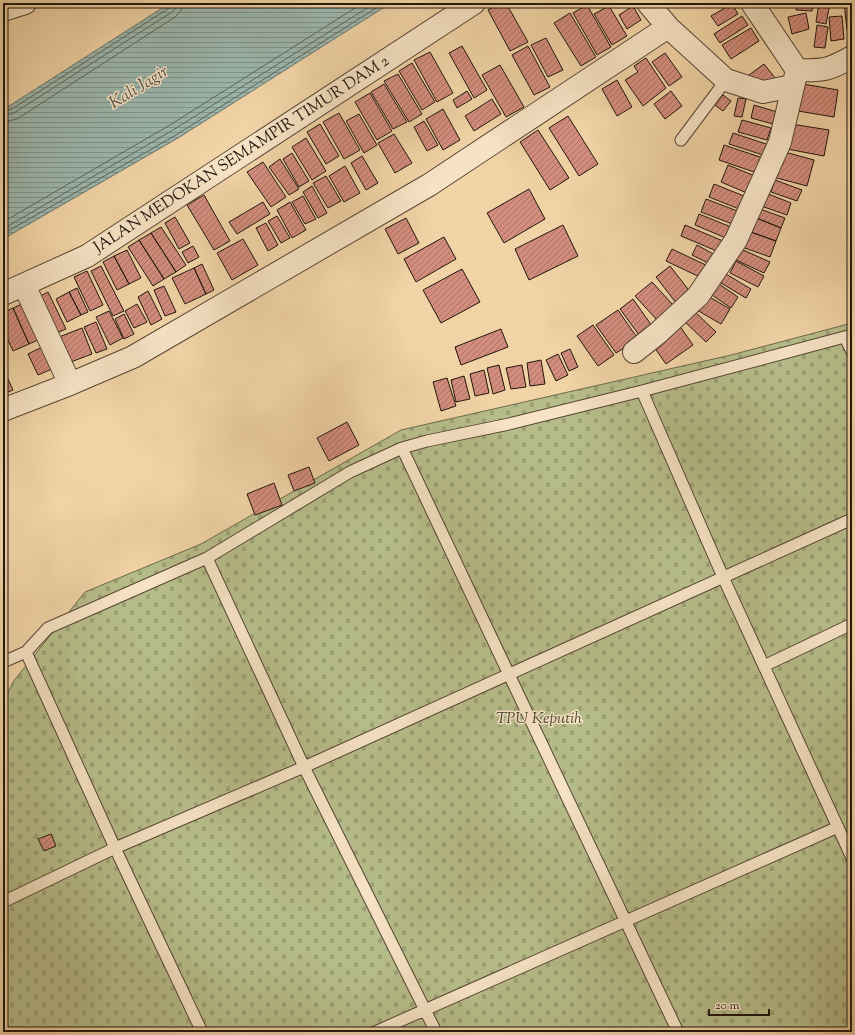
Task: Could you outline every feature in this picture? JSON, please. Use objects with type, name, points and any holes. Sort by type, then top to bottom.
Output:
[{"type":"street","points":[[3,10],[25,3]]},
{"type":"street","name":"JALAN MEDOKAN SEMAMPIR TIMUR DAM 2","points":[[3,294],[87,256],[474,3]]},
{"type":"street","points":[[648,3],[668,27],[726,80],[762,92],[794,78],[834,67],[852,57]]},
{"type":"street","points":[[634,352],[658,334],[698,296],[736,240],[780,142],[794,78],[752,3]]},
{"type":"street","points":[[3,410],[133,358],[429,185],[668,27]]},
{"type":"street","points":[[24,285],[70,384]]},
{"type":"lane","points":[[681,140],[726,80]]},
{"type":"lane","points":[[3,662],[26,652],[48,628],[207,558],[350,472],[402,448],[427,441],[509,424],[642,391],[849,336],[852,352]]},
{"type":"lane","points":[[642,391],[723,577],[852,858]]},
{"type":"lane","points":[[402,448],[678,1032]]},
{"type":"lane","points":[[3,902],[115,848],[304,767],[852,519]]},
{"type":"lane","points":[[207,558],[304,767],[436,1032]]},
{"type":"lane","points":[[764,666],[852,624]]},
{"type":"lane","points":[[26,652],[115,848],[202,1032]]},
{"type":"lane","points":[[375,1032],[838,826]]},
{"type":"green space","name":"TPU Keputih","points":[[852,323],[852,1032],[3,1032],[3,703],[13,682],[85,592],[201,544],[401,430],[731,355]]},
{"type":"water","name":"Kali Jagir","points":[[170,3],[391,3],[178,138],[3,239],[3,108],[9,106]]},
{"type":"building","points":[[501,3],[506,3],[528,42],[510,51],[488,10]]},
{"type":"building","points":[[797,3],[813,3],[812,11],[796,10]]},
{"type":"building","points":[[819,3],[830,3],[826,24],[816,22]]},
{"type":"building","points":[[844,3],[852,3],[852,30],[847,30]]},
{"type":"building","points":[[732,4],[738,14],[718,26],[711,16]]},
{"type":"building","points":[[587,5],[611,47],[597,55],[573,13]]},
{"type":"building","points":[[609,6],[627,36],[612,45],[594,14]]},
{"type":"building","points":[[633,6],[641,20],[627,29],[619,15]]},
{"type":"building","points":[[570,13],[596,57],[581,66],[554,23]]},
{"type":"building","points":[[806,13],[809,29],[792,34],[788,17]]},
{"type":"building","points":[[742,16],[748,25],[720,43],[714,34]]},
{"type":"building","points":[[842,16],[844,39],[831,41],[829,17]]},
{"type":"building","points":[[817,25],[828,27],[825,48],[814,47]]},
{"type":"building","points":[[751,28],[759,41],[731,59],[722,45]]},
{"type":"building","points":[[546,38],[563,70],[548,77],[531,45]]},
{"type":"building","points":[[462,46],[487,90],[474,98],[449,53]]},
{"type":"building","points":[[528,46],[550,87],[534,95],[512,55]]},
{"type":"building","points":[[430,52],[453,93],[437,102],[414,60]]},
{"type":"building","points":[[665,53],[682,77],[669,86],[652,62]]},
{"type":"building","points":[[646,58],[666,88],[643,106],[625,80],[638,72],[634,66]]},
{"type":"building","points":[[412,63],[435,102],[422,110],[399,71]]},
{"type":"building","points":[[764,64],[776,79],[761,90],[749,75]]},
{"type":"building","points":[[500,65],[524,107],[506,117],[482,75]]},
{"type":"building","points":[[398,74],[422,114],[409,122],[384,81]]},
{"type":"building","points":[[617,80],[632,107],[617,116],[602,89]]},
{"type":"building","points":[[384,84],[407,122],[393,129],[371,92]]},
{"type":"building","points":[[803,84],[838,90],[834,117],[798,111]]},
{"type":"building","points":[[467,91],[472,99],[457,108],[453,100]]},
{"type":"building","points":[[671,91],[682,106],[665,119],[654,104]]},
{"type":"building","points":[[370,93],[392,131],[377,140],[355,102]]},
{"type":"building","points":[[723,95],[731,101],[723,111],[715,105]]},
{"type":"building","points":[[738,98],[746,99],[742,117],[734,116]]},
{"type":"building","points":[[492,99],[501,114],[474,131],[465,116]]},
{"type":"building","points":[[754,105],[777,112],[773,124],[751,118]]},
{"type":"building","points":[[443,109],[460,140],[443,150],[426,119]]},
{"type":"building","points":[[339,113],[360,150],[344,159],[323,122]]},
{"type":"building","points":[[359,114],[377,145],[364,153],[346,121]]},
{"type":"building","points":[[568,116],[598,164],[579,176],[549,128]]},
{"type":"building","points":[[742,120],[771,128],[767,140],[738,132]]},
{"type":"building","points":[[424,121],[438,145],[427,151],[414,127]]},
{"type":"building","points":[[320,124],[339,156],[326,164],[307,132]]},
{"type":"building","points":[[791,124],[829,130],[824,156],[787,149]]},
{"type":"building","points":[[538,130],[569,178],[550,190],[520,142]]},
{"type":"building","points":[[733,133],[769,145],[766,156],[729,144]]},
{"type":"building","points":[[394,134],[412,163],[395,173],[378,143]]},
{"type":"building","points":[[306,138],[326,171],[312,180],[292,147]]},
{"type":"building","points":[[724,145],[763,158],[757,173],[719,160]]},
{"type":"building","points":[[781,151],[814,160],[807,186],[773,177]]},
{"type":"building","points":[[292,153],[309,181],[299,187],[283,159]]},
{"type":"building","points":[[362,156],[378,183],[366,190],[351,163]]},
{"type":"building","points":[[280,159],[299,189],[289,195],[269,167]]},
{"type":"building","points":[[263,162],[286,197],[271,207],[247,172]]},
{"type":"building","points":[[728,165],[755,176],[747,193],[721,182]]},
{"type":"building","points":[[345,166],[360,193],[344,202],[329,176]]},
{"type":"building","points":[[326,176],[341,201],[328,208],[313,183]]},
{"type":"building","points":[[775,180],[802,190],[797,201],[771,192]]},
{"type":"building","points":[[714,184],[749,198],[744,211],[709,197]]},
{"type":"building","points":[[312,186],[327,213],[318,218],[303,192]]},
{"type":"building","points":[[529,189],[545,219],[504,243],[487,213]]},
{"type":"building","points":[[766,193],[791,203],[787,215],[761,206]]},
{"type":"building","points":[[204,195],[230,241],[214,250],[187,205]]},
{"type":"building","points":[[303,196],[316,219],[305,224],[292,202]]},
{"type":"building","points":[[706,199],[740,212],[735,225],[701,212]]},
{"type":"building","points":[[263,202],[270,214],[237,234],[229,222]]},
{"type":"building","points":[[290,202],[306,230],[292,238],[277,210]]},
{"type":"building","points":[[757,208],[785,218],[781,228],[754,217]]},
{"type":"building","points":[[699,214],[731,227],[726,238],[695,225]]},
{"type":"building","points":[[277,216],[290,238],[281,243],[268,221]]},
{"type":"building","points":[[175,217],[190,243],[179,249],[165,223]]},
{"type":"building","points":[[754,217],[781,228],[776,241],[748,231]]},
{"type":"building","points":[[406,218],[419,243],[398,254],[385,229]]},
{"type":"building","points":[[266,223],[278,245],[268,251],[256,228]]},
{"type":"building","points":[[563,225],[578,256],[529,280],[515,249]]},
{"type":"building","points":[[685,225],[723,241],[719,252],[681,236]]},
{"type":"building","points":[[161,227],[186,265],[176,272],[151,233]]},
{"type":"building","points":[[748,231],[776,241],[770,257],[742,247]]},
{"type":"building","points":[[151,233],[176,272],[164,279],[139,240]]},
{"type":"building","points":[[444,237],[456,259],[416,282],[404,259]]},
{"type":"building","points":[[243,239],[258,265],[232,280],[217,253]]},
{"type":"building","points":[[139,240],[164,279],[153,286],[128,247]]},
{"type":"building","points":[[697,245],[717,256],[712,265],[692,255]]},
{"type":"building","points":[[193,246],[199,257],[188,263],[182,252]]},
{"type":"building","points":[[672,249],[708,266],[702,278],[666,261]]},
{"type":"building","points":[[741,249],[770,262],[764,273],[736,260]]},
{"type":"building","points":[[127,250],[141,278],[129,284],[114,256]]},
{"type":"building","points":[[114,256],[129,284],[117,290],[103,262]]},
{"type":"building","points":[[736,261],[764,276],[758,287],[730,273]]},
{"type":"building","points":[[202,264],[214,290],[206,294],[194,268]]},
{"type":"building","points":[[101,266],[124,311],[113,316],[91,271]]},
{"type":"building","points":[[670,266],[691,293],[677,304],[656,277]]},
{"type":"building","points":[[194,268],[206,294],[185,304],[172,278]]},
{"type":"building","points":[[462,269],[480,302],[441,323],[423,290]]},
{"type":"building","points":[[87,271],[103,305],[90,311],[74,277]]},
{"type":"building","points":[[726,274],[751,289],[746,298],[721,283]]},
{"type":"building","points":[[652,282],[673,305],[657,320],[635,296]]},
{"type":"building","points":[[716,282],[738,297],[731,308],[709,293]]},
{"type":"building","points":[[164,286],[176,312],[165,316],[154,290]]},
{"type":"building","points":[[77,288],[88,312],[81,315],[69,292]]},
{"type":"building","points":[[148,291],[162,319],[151,325],[138,297]]},
{"type":"building","points":[[48,292],[66,329],[54,334],[37,298]]},
{"type":"building","points":[[69,292],[81,315],[67,322],[56,299]]},
{"type":"building","points":[[706,295],[730,309],[721,324],[697,310]]},
{"type":"building","points":[[633,299],[652,326],[639,335],[620,309]]},
{"type":"building","points":[[24,303],[40,339],[29,344],[13,308]]},
{"type":"building","points":[[137,304],[147,322],[134,328],[125,311]]},
{"type":"building","points":[[13,308],[29,344],[13,351],[3,329],[3,313]]},
{"type":"building","points":[[618,310],[638,339],[616,353],[596,325]]},
{"type":"building","points":[[693,310],[716,332],[706,342],[683,320]]},
{"type":"building","points":[[109,311],[123,338],[110,345],[96,317]]},
{"type":"building","points":[[124,314],[134,334],[124,339],[115,319]]},
{"type":"building","points":[[96,322],[107,349],[96,353],[84,327]]},
{"type":"building","points":[[593,325],[614,355],[598,366],[577,336]]},
{"type":"building","points":[[679,325],[693,345],[666,364],[652,344]]},
{"type":"building","points":[[82,328],[92,354],[68,363],[59,337]]},
{"type":"building","points":[[501,329],[508,347],[461,365],[455,347]]},
{"type":"building","points":[[42,347],[52,369],[38,375],[28,354]]},
{"type":"building","points":[[570,349],[578,367],[569,371],[561,353]]},
{"type":"building","points":[[558,354],[568,375],[556,381],[546,360]]},
{"type":"building","points":[[541,360],[545,384],[530,386],[527,363]]},
{"type":"building","points":[[499,365],[505,390],[493,394],[487,368]]},
{"type":"building","points":[[522,365],[526,387],[511,389],[506,368]]},
{"type":"building","points":[[3,368],[13,390],[3,394]]},
{"type":"building","points":[[484,370],[489,393],[475,396],[470,374]]},
{"type":"building","points":[[464,376],[470,399],[456,402],[451,380]]},
{"type":"building","points":[[447,378],[456,406],[441,411],[433,382]]},
{"type":"building","points":[[347,422],[359,445],[329,461],[317,438]]},
{"type":"building","points":[[309,467],[315,483],[294,491],[288,475]]},
{"type":"building","points":[[274,483],[282,505],[255,515],[247,494]]},
{"type":"building","points":[[51,834],[56,846],[44,851],[38,839]]}]
